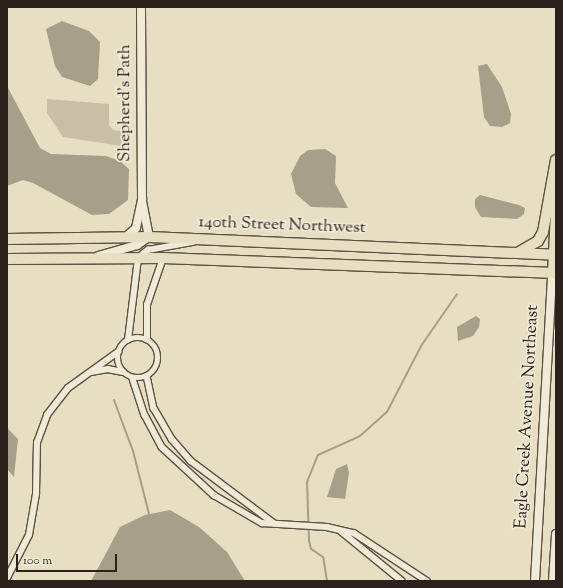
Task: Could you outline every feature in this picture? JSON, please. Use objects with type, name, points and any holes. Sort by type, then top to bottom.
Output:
[{"type":"highway","points":[[517,253],[538,241],[543,232],[556,160]]},
{"type":"highway","name":"140th Street Northwest","points":[[7,239],[149,237],[555,255]]},
{"type":"highway","points":[[7,258],[163,258],[554,273]]},
{"type":"main road","name":"Shepherd's Path","points":[[141,7],[142,199],[149,237]]},
{"type":"main road","name":"Eagle Creek Avenue Northeast","points":[[536,581],[555,255],[556,192]]},
{"type":"main road","name":"Shepherd's Path","points":[[126,237],[136,228],[142,199]]},
{"type":"main road","points":[[94,257],[131,247],[149,237]]},
{"type":"main road","name":"Eagle Creek Avenue Northeast","points":[[553,581],[556,534]]},
{"type":"street","points":[[7,578],[29,535],[36,494],[37,443],[47,415],[68,388],[118,352],[128,340],[138,258],[148,250],[207,239]]},
{"type":"street","points":[[89,373],[108,369],[123,372],[133,378],[147,376],[156,368],[158,355],[147,340],[147,305],[163,258]]},
{"type":"street","points":[[128,340],[147,340]]},
{"type":"street","points":[[118,352],[123,372]]},
{"type":"street","points":[[147,376],[154,408],[172,439],[191,460],[274,523]]},
{"type":"street","points":[[133,378],[145,415],[162,447],[185,471],[246,515],[262,523],[327,527],[342,532],[354,533],[427,581]]},
{"type":"street","points":[[342,532],[402,581]]},
{"type":"shaded area","points":[[62,21],[89,31],[100,42],[98,79],[90,86],[62,77],[55,66],[46,29]]},
{"type":"shaded area","points":[[487,64],[502,87],[511,114],[510,123],[502,127],[490,126],[484,117],[478,66]]},
{"type":"shaded area","points":[[7,86],[40,148],[51,154],[106,156],[120,161],[129,169],[128,200],[109,214],[92,215],[33,183],[23,180],[7,186]]},
{"type":"shaded area","points":[[47,99],[109,104],[109,125],[113,130],[122,131],[122,146],[63,137],[47,113]]},
{"type":"shaded area","points":[[325,149],[336,156],[335,183],[348,208],[311,207],[296,194],[291,174],[300,156],[308,150]]},
{"type":"shaded area","points":[[480,195],[519,205],[525,208],[524,214],[517,219],[481,217],[475,207],[475,199]]},
{"type":"shaded area","points":[[476,316],[480,319],[479,327],[473,336],[458,341],[457,327]]},
{"type":"shaded area","points":[[7,428],[18,439],[14,477],[7,469]]},
{"type":"shaded area","points":[[347,464],[349,473],[345,499],[327,497],[336,469]]},
{"type":"shaded area","points":[[170,510],[199,527],[227,552],[245,581],[91,581],[120,527],[145,515]]},
{"type":"waterway","points":[[327,581],[323,557],[311,549],[309,541],[307,482],[318,455],[360,436],[387,412],[421,346],[457,294]]},
{"type":"waterway","points":[[114,400],[133,451],[149,514]]}]
